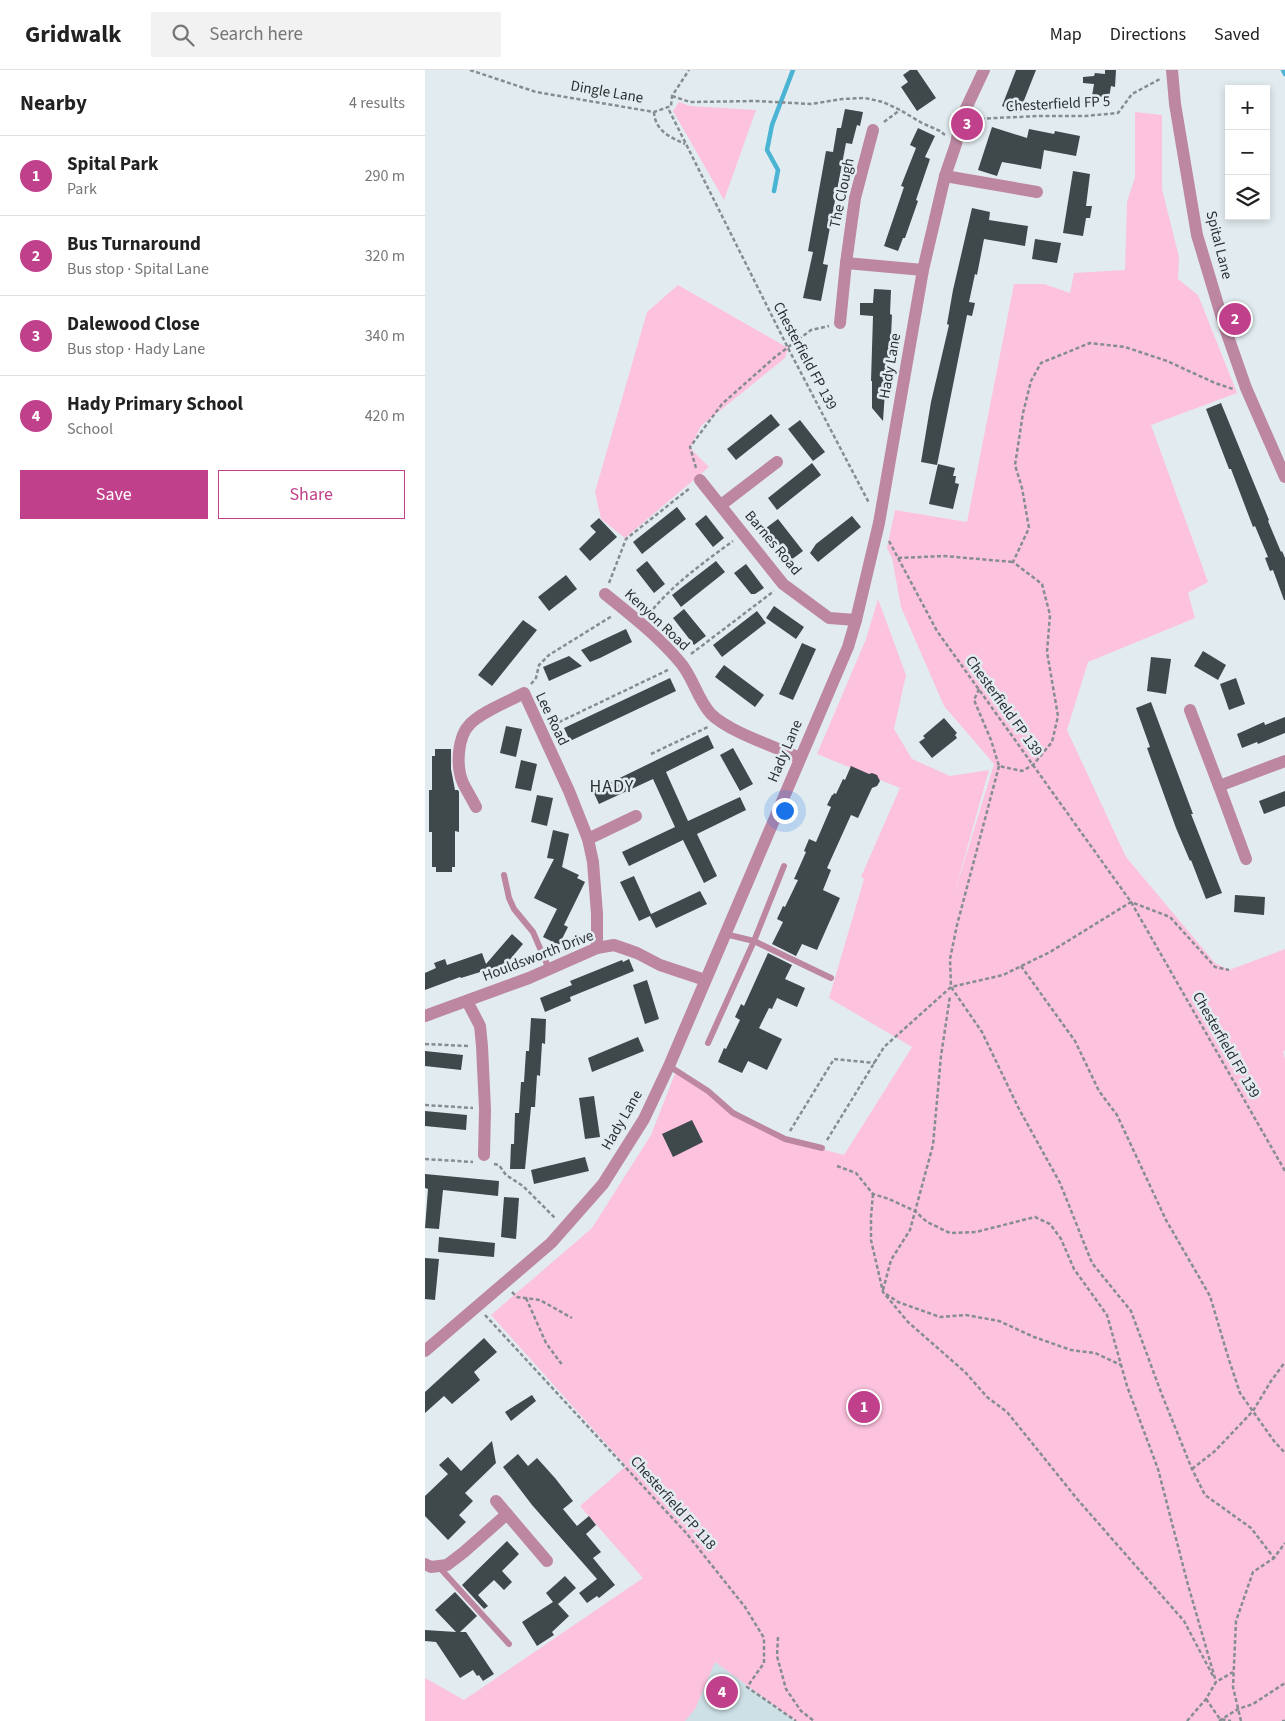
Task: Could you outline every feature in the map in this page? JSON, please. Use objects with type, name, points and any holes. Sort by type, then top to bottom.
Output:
[{"type":"street","name":"Hady Lane","points":[[425,1351],[551,1243],[603,1184],[644,1119],[669,1066],[848,647],[879,523],[923,270],[945,176],[956,144],[961,119],[984,70]]},
{"type":"street","name":"Spital Lane","points":[[1172,71],[1175,104],[1197,235],[1225,328],[1246,388],[1285,477]]},
{"type":"street","name":"The Clough","points":[[840,323],[845,263],[855,198],[873,130]]},
{"type":"street","points":[[945,176],[1037,192]]},
{"type":"street","points":[[845,263],[923,270]]},
{"type":"street","name":"Barnes Road","points":[[721,505],[777,462]]},
{"type":"street","name":"Barnes Road","points":[[700,480],[783,584],[829,618],[856,620]]},
{"type":"street","name":"Kenyon Road","points":[[605,594],[641,624],[681,662],[710,713],[741,733],[800,758]]},
{"type":"street","name":"Lee Road","points":[[476,807],[463,782],[459,751],[461,739],[469,724],[524,693],[569,791],[588,840],[593,862],[597,914],[597,948]]},
{"type":"street","points":[[1190,710],[1246,859]]},
{"type":"street","points":[[1219,786],[1285,761]]},
{"type":"street","points":[[588,840],[636,816]]},
{"type":"street","name":"Houldsworth Drive","points":[[425,1016],[549,969],[597,948],[614,945],[637,953],[660,965],[705,980]]},
{"type":"street","points":[[467,1001],[480,1026],[485,1109],[484,1160]]},
{"type":"street","points":[[496,1502],[547,1561]]},
{"type":"street","points":[[425,1564],[431,1567],[447,1565],[507,1514]]},
{"type":"lane","points":[[708,1043],[754,941],[784,866]]},
{"type":"lane","points":[[504,875],[509,898],[514,909],[533,932],[549,969]]},
{"type":"lane","points":[[725,934],[754,941],[831,978]]},
{"type":"lane","points":[[669,1066],[708,1091],[733,1113],[785,1139],[822,1148]]},
{"type":"lane","points":[[438,1566],[509,1644]]},
{"type":"path","name":"Dingle Lane","points":[[470,70],[536,92],[654,112],[671,106],[672,96],[689,70]]},
{"type":"path","name":"Chesterfield FP 5","points":[[961,119],[1085,116],[1118,113],[1132,94],[1172,71]]},
{"type":"path","points":[[672,96],[690,102],[781,102],[811,104],[842,99],[865,98],[883,102],[901,110],[922,123],[941,131],[956,144]]},
{"type":"path","name":"Chesterfield FP 139","points":[[669,110],[788,348],[937,631],[1131,902],[1285,1171]]},
{"type":"path","points":[[873,130],[901,110]]},
{"type":"path","points":[[654,112],[655,122],[670,137],[686,144]]},
{"type":"path","points":[[605,594],[626,540],[700,480],[689,447],[722,404],[775,357],[811,330],[840,323]]},
{"type":"path","points":[[1013,562],[1029,528],[1022,488],[1015,465],[1023,413],[1031,381],[1041,363],[1090,343],[1125,347],[1167,361],[1215,383],[1235,389],[1246,388]]},
{"type":"path","points":[[641,624],[662,598],[685,576],[743,534]]},
{"type":"path","points":[[897,558],[944,556],[1013,562],[1041,584],[1050,615],[1047,652],[1059,716],[1052,742],[1033,765],[1022,771],[999,766]]},
{"type":"path","points":[[540,731],[670,669],[783,584]]},
{"type":"path","points":[[524,693],[536,678],[539,665],[549,655],[607,620],[622,608]]},
{"type":"path","points":[[979,689],[974,700],[991,740],[999,766],[957,924],[950,959],[951,988],[982,1032],[1059,1184],[1092,1263],[1131,1311],[1162,1395],[1192,1469],[1205,1495],[1251,1528],[1274,1558]]},
{"type":"path","points":[[651,754],[720,721]]},
{"type":"path","points":[[822,1148],[884,1047],[951,988],[1003,975],[1050,952],[1131,902],[1170,917],[1215,967],[1229,970]]},
{"type":"path","points":[[1021,966],[1075,1041],[1099,1091],[1117,1116],[1166,1220],[1210,1296],[1240,1393],[1274,1441],[1285,1453]]},
{"type":"path","points":[[883,1292],[891,1260],[910,1230],[933,1145],[941,1056],[950,996]]},
{"type":"path","points":[[425,1044],[482,1046]]},
{"type":"path","points":[[785,1139],[834,1059],[875,1063]]},
{"type":"path","points":[[425,1105],[485,1109]]},
{"type":"path","points":[[425,1159],[484,1160],[499,1165],[506,1174],[523,1186],[565,1228]]},
{"type":"path","points":[[837,1166],[856,1173],[873,1194],[915,1211],[927,1222],[950,1233],[976,1232],[1035,1217],[1050,1224],[1061,1238],[1074,1269],[1107,1315],[1127,1386],[1159,1469],[1188,1585],[1216,1682]]},
{"type":"path","points":[[873,1194],[871,1240],[883,1292],[908,1322],[965,1372],[987,1397],[1007,1412],[1078,1500],[1184,1621],[1216,1682]]},
{"type":"path","points":[[883,1292],[898,1302],[940,1317],[966,1315],[999,1321],[1034,1337],[1071,1350],[1095,1353],[1121,1365]]},
{"type":"path","points":[[517,1297],[540,1300],[572,1318]]},
{"type":"path","points":[[526,1298],[546,1343],[563,1366]]},
{"type":"path","name":"Chesterfield FP 118","points":[[478,1306],[687,1534],[745,1606],[764,1638],[764,1663],[747,1687],[796,1721]]},
{"type":"path","points":[[1192,1469],[1215,1452],[1253,1411],[1285,1362]]},
{"type":"path","points":[[1241,1721],[1233,1687],[1235,1621],[1253,1572],[1274,1558],[1285,1543]]},
{"type":"path","points":[[778,1637],[777,1656],[786,1689],[801,1711],[814,1721]]},
{"type":"path","points":[[1187,1721],[1206,1699],[1216,1682],[1233,1672]]},
{"type":"path","points":[[1220,1720],[1238,1709],[1253,1704],[1285,1683]]},
{"type":"path","points":[[1206,1699],[1220,1720]]},
{"type":"path","points":[[1220,1720],[1231,1721]]},
{"type":"shaded area","points":[[679,102],[690,106],[756,110],[724,200],[673,111]]},
{"type":"shaded area","points":[[1135,112],[1162,115],[1162,189],[1179,257],[1178,279],[1198,295],[1237,393],[1151,425],[1208,582],[1188,593],[1195,618],[1088,662],[1067,730],[1126,857],[1215,963],[1229,970],[1285,949],[1285,1050],[1283,1052],[1285,1059],[1285,1721],[796,1721],[715,1662],[695,1709],[685,1721],[425,1721],[425,1678],[464,1700],[643,1578],[580,1506],[626,1466],[491,1315],[592,1228],[651,1135],[676,1071],[733,1113],[785,1139],[844,1155],[912,1047],[829,998],[864,879],[861,877],[900,788],[817,754],[866,639],[878,599],[906,675],[894,729],[912,759],[950,776],[989,770],[954,895],[994,764],[944,706],[901,607],[892,558],[887,548],[895,510],[967,522],[1014,284],[1044,284],[1070,293],[1074,273],[1125,270],[1127,202],[1135,177]]},
{"type":"shaded area","points":[[678,285],[788,348],[785,358],[701,426],[690,448],[709,467],[625,538],[601,519],[595,492],[647,312]]},
{"type":"shaded area","points":[[715,1662],[796,1721],[664,1721]]},
{"type":"building","points":[[910,70],[917,70],[936,98],[917,111],[901,87],[908,82],[903,75]]},
{"type":"building","points":[[1016,70],[1036,70],[1019,113],[1002,106]]},
{"type":"building","points":[[1105,70],[1116,70],[1115,87],[1111,86],[1109,98],[1092,96],[1094,84],[1083,83],[1083,77],[1094,76],[1095,73],[1105,74]]},
{"type":"building","points":[[845,109],[863,112],[860,126],[857,125],[852,144],[846,143],[823,264],[828,265],[821,301],[803,298],[813,252],[808,251],[826,151],[833,152],[837,128],[841,128]]},
{"type":"building","points":[[992,127],[1027,138],[1029,129],[1054,134],[1055,131],[1080,136],[1076,156],[1044,150],[1041,169],[1002,162],[997,176],[978,170]]},
{"type":"building","points":[[918,128],[935,136],[925,157],[930,159],[916,200],[918,201],[905,238],[903,238],[898,251],[884,246],[904,187],[901,186],[916,148],[910,145]]},
{"type":"building","points":[[1073,171],[1090,174],[1086,206],[1092,206],[1090,218],[1086,218],[1083,236],[1063,233]]},
{"type":"building","points":[[972,208],[990,212],[989,220],[1028,226],[1025,246],[984,239],[977,275],[975,274],[969,302],[975,303],[972,316],[967,315],[937,465],[921,462],[931,402],[949,325],[947,324],[953,290]]},
{"type":"building","points":[[1035,239],[1061,243],[1057,263],[1032,259]]},
{"type":"building","points":[[874,289],[891,290],[890,314],[892,315],[889,377],[886,376],[883,421],[872,408],[873,316],[860,315],[860,303],[873,303]]},
{"type":"building","points":[[1221,403],[1268,521],[1285,558],[1285,600],[1273,570],[1270,571],[1265,558],[1268,557],[1255,526],[1253,527],[1206,409]]},
{"type":"building","points":[[771,414],[780,425],[736,460],[727,449]]},
{"type":"building","points":[[800,420],[825,452],[813,461],[788,429]]},
{"type":"building","points":[[812,463],[821,475],[777,510],[768,498]]},
{"type":"building","points":[[938,464],[955,468],[953,476],[956,476],[955,483],[959,484],[953,509],[929,504]]},
{"type":"building","points":[[677,507],[686,519],[642,554],[633,542]]},
{"type":"building","points":[[706,515],[724,538],[713,547],[695,524]]},
{"type":"building","points":[[852,516],[861,527],[818,562],[810,553],[816,544]]},
{"type":"building","points":[[599,518],[617,537],[590,561],[579,549],[596,532],[590,526]]},
{"type":"building","points":[[778,519],[803,551],[791,560],[766,528]]},
{"type":"building","points":[[647,561],[665,584],[654,593],[636,570]]},
{"type":"building","points":[[716,561],[725,572],[681,607],[672,595]]},
{"type":"building","points":[[746,564],[764,588],[755,594],[751,594],[734,573]]},
{"type":"building","points":[[566,575],[577,589],[549,611],[538,597]]},
{"type":"building","points":[[774,606],[804,627],[796,639],[766,618]]},
{"type":"building","points":[[684,609],[706,636],[694,645],[673,618]]},
{"type":"building","points":[[757,611],[766,623],[722,657],[713,645]]},
{"type":"building","points":[[523,620],[537,630],[492,686],[478,675]]},
{"type":"building","points":[[626,629],[632,642],[600,658],[590,662],[581,650]]},
{"type":"building","points":[[802,643],[816,649],[793,700],[779,694]]},
{"type":"building","points":[[1203,651],[1226,665],[1218,680],[1194,666]]},
{"type":"building","points":[[569,656],[582,666],[549,681],[543,667]]},
{"type":"building","points":[[1151,657],[1171,659],[1166,694],[1147,691]]},
{"type":"building","points":[[724,665],[764,695],[755,707],[715,677]]},
{"type":"building","points":[[670,678],[676,691],[570,741],[564,728]]},
{"type":"building","points":[[1236,678],[1245,704],[1229,710],[1220,684]]},
{"type":"building","points":[[1151,702],[1193,814],[1191,814],[1222,893],[1206,899],[1176,828],[1147,748],[1150,747],[1136,708]]},
{"type":"building","points":[[1285,717],[1285,733],[1242,748],[1237,734],[1264,722],[1265,725]]},
{"type":"building","points":[[944,718],[957,733],[955,735],[957,738],[932,758],[919,742],[925,738],[923,736]]},
{"type":"building","points":[[506,726],[522,729],[516,757],[500,753]]},
{"type":"building","points":[[708,735],[714,748],[666,772],[688,821],[740,797],[746,810],[697,834],[717,876],[704,883],[683,840],[629,866],[622,852],[675,827],[653,779],[599,804],[593,791]]},
{"type":"building","points":[[733,748],[753,784],[740,791],[720,755]]},
{"type":"building","points":[[435,749],[451,749],[451,769],[455,790],[459,792],[459,832],[455,831],[455,867],[452,867],[452,872],[436,872],[436,867],[432,867],[432,832],[429,832],[429,790],[432,790],[432,756],[435,756]]},
{"type":"building","points":[[521,760],[537,764],[531,791],[515,788]]},
{"type":"building","points":[[851,766],[869,774],[877,775],[880,781],[877,786],[872,788],[858,818],[851,815],[827,868],[831,870],[823,890],[840,898],[817,950],[802,944],[796,956],[772,944],[783,922],[777,919],[798,880],[794,879],[806,852],[804,851],[809,839],[816,842],[831,807],[827,805],[832,795],[836,794],[843,779],[845,780]]},
{"type":"building","points":[[1285,791],[1285,806],[1264,814],[1259,801]]},
{"type":"building","points":[[537,795],[553,798],[547,826],[531,822]]},
{"type":"building","points":[[553,830],[569,834],[562,867],[579,875],[577,878],[585,882],[564,925],[568,927],[559,945],[543,937],[557,909],[534,898],[554,859],[547,858]]},
{"type":"building","points":[[634,876],[651,914],[700,891],[707,904],[656,928],[650,916],[639,921],[620,882]]},
{"type":"building","points":[[1235,895],[1265,897],[1264,915],[1234,912]]},
{"type":"building","points":[[512,934],[523,944],[506,964],[460,977],[425,990],[425,973],[436,968],[434,963],[445,959],[447,965],[482,953],[486,964]]},
{"type":"building","points":[[768,953],[792,965],[785,979],[805,988],[797,1007],[777,998],[772,1009],[769,1008],[759,1028],[782,1039],[767,1070],[748,1061],[742,1073],[718,1062],[740,1020],[735,1017],[741,1004],[744,1006]]},
{"type":"building","points":[[629,959],[634,971],[570,997],[571,1001],[545,1012],[540,998],[572,985],[570,981],[622,960],[623,962]]},
{"type":"building","points":[[647,980],[659,1019],[645,1024],[633,985]]},
{"type":"building","points":[[531,1018],[546,1019],[545,1044],[542,1043],[540,1076],[537,1075],[535,1107],[531,1107],[525,1169],[510,1169],[511,1144],[514,1144],[515,1113],[519,1113],[526,1051],[529,1051]]},
{"type":"building","points":[[638,1037],[644,1051],[592,1072],[588,1058]]},
{"type":"building","points":[[425,1051],[463,1055],[461,1070],[425,1066]]},
{"type":"building","points":[[594,1096],[600,1137],[585,1139],[579,1098]]},
{"type":"building","points":[[425,1111],[467,1115],[466,1130],[425,1126]]},
{"type":"building","points":[[692,1120],[703,1142],[673,1157],[662,1134]]},
{"type":"building","points":[[585,1157],[589,1171],[534,1184],[531,1170]]},
{"type":"building","points":[[425,1174],[499,1181],[498,1196],[443,1190],[439,1229],[425,1228],[428,1189],[425,1188]]},
{"type":"building","points":[[504,1197],[519,1198],[516,1239],[501,1237]]},
{"type":"building","points":[[439,1237],[495,1243],[494,1257],[438,1252]]},
{"type":"building","points":[[425,1258],[439,1259],[435,1300],[425,1299]]},
{"type":"building","points":[[484,1338],[497,1352],[474,1372],[480,1380],[452,1404],[444,1396],[425,1413],[425,1392]]},
{"type":"building","points":[[532,1395],[536,1401],[511,1421],[505,1412]]},
{"type":"building","points":[[492,1441],[496,1463],[465,1493],[473,1501],[459,1515],[466,1522],[448,1540],[425,1516],[425,1496],[448,1474],[439,1465],[448,1457],[461,1471]]},
{"type":"building","points":[[518,1454],[528,1466],[537,1458],[555,1478],[573,1501],[563,1509],[577,1526],[589,1516],[596,1525],[586,1534],[601,1552],[593,1558],[615,1585],[599,1598],[597,1596],[587,1603],[579,1593],[597,1579],[532,1505],[503,1467]]},
{"type":"building","points":[[507,1541],[519,1554],[502,1571],[512,1582],[504,1590],[494,1580],[478,1595],[488,1606],[484,1609],[462,1585]]},
{"type":"building","points":[[565,1576],[576,1588],[558,1604],[569,1616],[552,1632],[554,1635],[537,1646],[522,1622],[553,1602],[546,1593]]},
{"type":"building","points":[[455,1592],[477,1616],[460,1632],[466,1632],[494,1674],[483,1681],[473,1670],[460,1678],[436,1642],[425,1641],[425,1630],[456,1632],[435,1610]]},
{"type":"waterway","points":[[774,191],[778,170],[767,150],[772,125],[793,70]]},
{"type":"waterway","points":[[1283,70],[1285,74]]},
{"type":"place","name":"Dalewood Close","points":[[967,124]]},
{"type":"place","name":"Bus Turnaround","points":[[1235,319]]},
{"type":"place","name":"Spital Park","points":[[864,1407]]},
{"type":"place","name":"Hady Primary School","points":[[722,1692]]},
{"type":"district","name":"HADY","points":[[612,786]]}]
